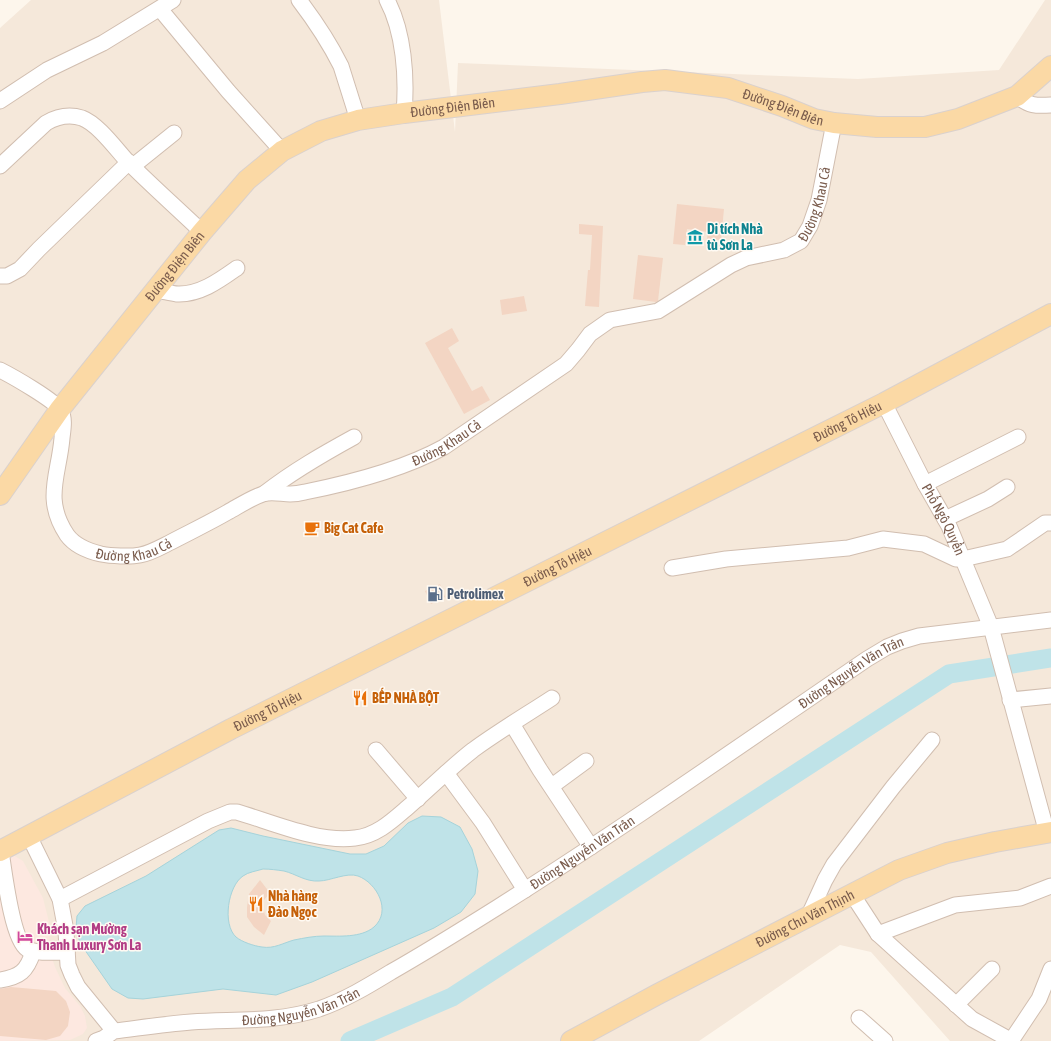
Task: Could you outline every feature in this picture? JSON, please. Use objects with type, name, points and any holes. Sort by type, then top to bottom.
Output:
[{"type":"main road","name":"Đường Điện Biên","points":[[0,495],[60,409],[202,232],[248,180],[282,151],[321,131],[358,120],[404,113],[665,80],[728,88],[782,106],[814,119],[834,123],[877,127],[925,127],[958,119],[1017,96],[1051,66]]},
{"type":"main road","name":"Đường Tô Hiệu","points":[[0,851],[231,729],[884,403],[1051,314]]},
{"type":"main road","name":"Đường Chu Văn Thịnh","points":[[571,1041],[809,915],[899,870],[947,852],[1049,832]]},
{"type":"street","points":[[0,101],[47,70],[103,43],[173,0]]},
{"type":"street","points":[[298,0],[320,28],[338,58],[358,120]]},
{"type":"street","points":[[387,0],[397,21],[402,46],[404,113]]},
{"type":"street","points":[[160,8],[228,91],[282,151]]},
{"type":"street","points":[[1017,96],[1025,103],[1033,105],[1051,105]]},
{"type":"street","points":[[0,166],[46,123],[54,118],[73,116],[89,122],[202,232]]},
{"type":"street","name":"Đường Khau Cả","points":[[60,409],[64,423],[54,486],[54,505],[58,517],[68,535],[82,548],[92,552],[116,556],[140,555],[152,551],[265,493],[290,494],[304,492],[370,476],[409,464],[444,447],[566,364],[590,334],[610,320],[658,311],[731,265],[746,258],[784,250],[801,241],[810,226],[819,200],[834,123]]},
{"type":"street","points":[[0,276],[13,274],[20,270],[39,249],[131,164],[174,133]]},
{"type":"street","points":[[155,290],[178,294],[196,290],[215,284],[237,268]]},
{"type":"street","points":[[0,370],[39,393],[60,409]]},
{"type":"street","name":"Phố Ngô Quyền","points":[[884,403],[925,484],[945,519],[963,559],[992,633],[1010,700]]},
{"type":"street","points":[[265,493],[288,475],[354,436]]},
{"type":"street","points":[[925,484],[1018,437]]},
{"type":"street","points":[[945,519],[988,499],[1007,488]]},
{"type":"street","points":[[672,568],[726,559],[848,548],[883,539],[924,544],[956,559],[963,559],[1007,549],[1045,523],[1051,523]]},
{"type":"street","name":"Đường Nguyễn Văn Trân","points":[[96,1041],[104,1038],[114,1031],[190,1022],[272,1019],[294,1016],[338,1001],[362,989],[445,941],[525,890],[591,847],[866,659],[887,647],[920,636],[992,633],[1051,620]]},
{"type":"street","points":[[1049,832],[1010,700],[1051,696]]},
{"type":"street","points":[[60,899],[208,821],[230,812],[237,812],[271,824],[309,834],[342,839],[370,835],[381,829],[418,799],[472,751],[552,698]]},
{"type":"street","points":[[512,724],[540,770],[591,847]]},
{"type":"street","points":[[809,915],[834,864],[893,787],[932,740]]},
{"type":"street","points":[[376,750],[418,799]]},
{"type":"street","points":[[552,786],[586,760]]},
{"type":"street","points":[[446,773],[483,823],[525,890]]},
{"type":"street","points":[[29,836],[60,899],[66,931],[68,965],[78,986],[114,1031]]},
{"type":"street","points":[[0,851],[3,895],[21,942],[26,948],[33,952],[67,952]]},
{"type":"street","points":[[878,934],[955,905],[1020,898],[1051,886]]},
{"type":"street","points":[[852,894],[878,934],[972,1019],[1012,1041],[1038,999],[1051,969]]},
{"type":"street","points":[[0,980],[13,978],[22,972],[31,959],[33,952]]},
{"type":"street","points":[[956,1005],[992,969]]},
{"type":"street","points":[[859,1018],[885,1041]]},
{"type":"shaded area","points":[[31,0],[439,0],[455,132],[458,63],[858,79],[999,70],[1045,0],[1051,0],[1051,1041],[950,1041],[871,952],[840,945],[699,1041],[0,1041],[0,28]]},
{"type":"shaded area","name":"Khách sạn Mường Thanh Luxury Sơn La","points":[[13,855],[23,861],[43,898],[49,922],[50,952],[55,967],[65,988],[80,1006],[85,1016],[87,1028],[83,1034],[70,1040],[0,1041],[0,863]]},
{"type":"water","points":[[422,816],[441,817],[460,827],[472,849],[478,871],[475,894],[461,912],[434,928],[312,982],[276,995],[223,989],[143,999],[128,998],[112,989],[80,943],[76,928],[77,916],[85,906],[146,876],[219,830],[231,828],[350,854],[366,854],[384,846],[408,823]],"holes":[[[263,869],[284,871],[314,881],[323,881],[349,875],[358,876],[371,885],[380,898],[382,913],[379,921],[369,931],[356,935],[309,937],[271,947],[252,945],[245,942],[236,937],[229,923],[228,915],[231,896],[238,881],[243,876]]]},
{"type":"building","points":[[677,204],[724,209],[721,240],[707,239],[708,232],[687,229],[685,245],[673,244]]},
{"type":"building","points":[[579,224],[603,226],[599,307],[585,306],[588,270],[590,270],[592,235],[579,234]]},
{"type":"building","points":[[638,255],[663,258],[658,301],[656,302],[633,299]]},
{"type":"building","points":[[524,296],[527,311],[502,315],[500,300]]},
{"type":"building","points":[[452,328],[459,341],[448,348],[472,391],[482,386],[490,400],[464,414],[425,343]]},
{"type":"building","name":"Petrolimex","points":[[440,584],[445,597],[431,604],[425,591]]},
{"type":"building","name":"Nhà hàng Đảo Ngọc","points":[[260,880],[270,893],[264,900],[263,908],[265,915],[271,921],[264,935],[254,927],[247,917],[249,894]]},
{"type":"building","points":[[11,987],[56,991],[66,1001],[70,1012],[68,1026],[60,1036],[46,1040],[0,1036],[0,989]]},
{"type":"waterway","points":[[350,1041],[452,997],[949,674],[1051,658]]},
{"type":"place","name":"Di tích Nhà tù Sơn La","points":[[695,237]]},
{"type":"place","name":"Big Cat Cafe","points":[[312,528]]},
{"type":"place","name":"Petrolimex","points":[[435,594]]},
{"type":"place","name":"BẾP NHÀ BỘT","points":[[360,698]]},
{"type":"place","name":"Nhà hàng Đảo Ngọc","points":[[256,904]]},
{"type":"place","name":"Khách sạn Mường Thanh Luxury Sơn La","points":[[25,937]]}]
